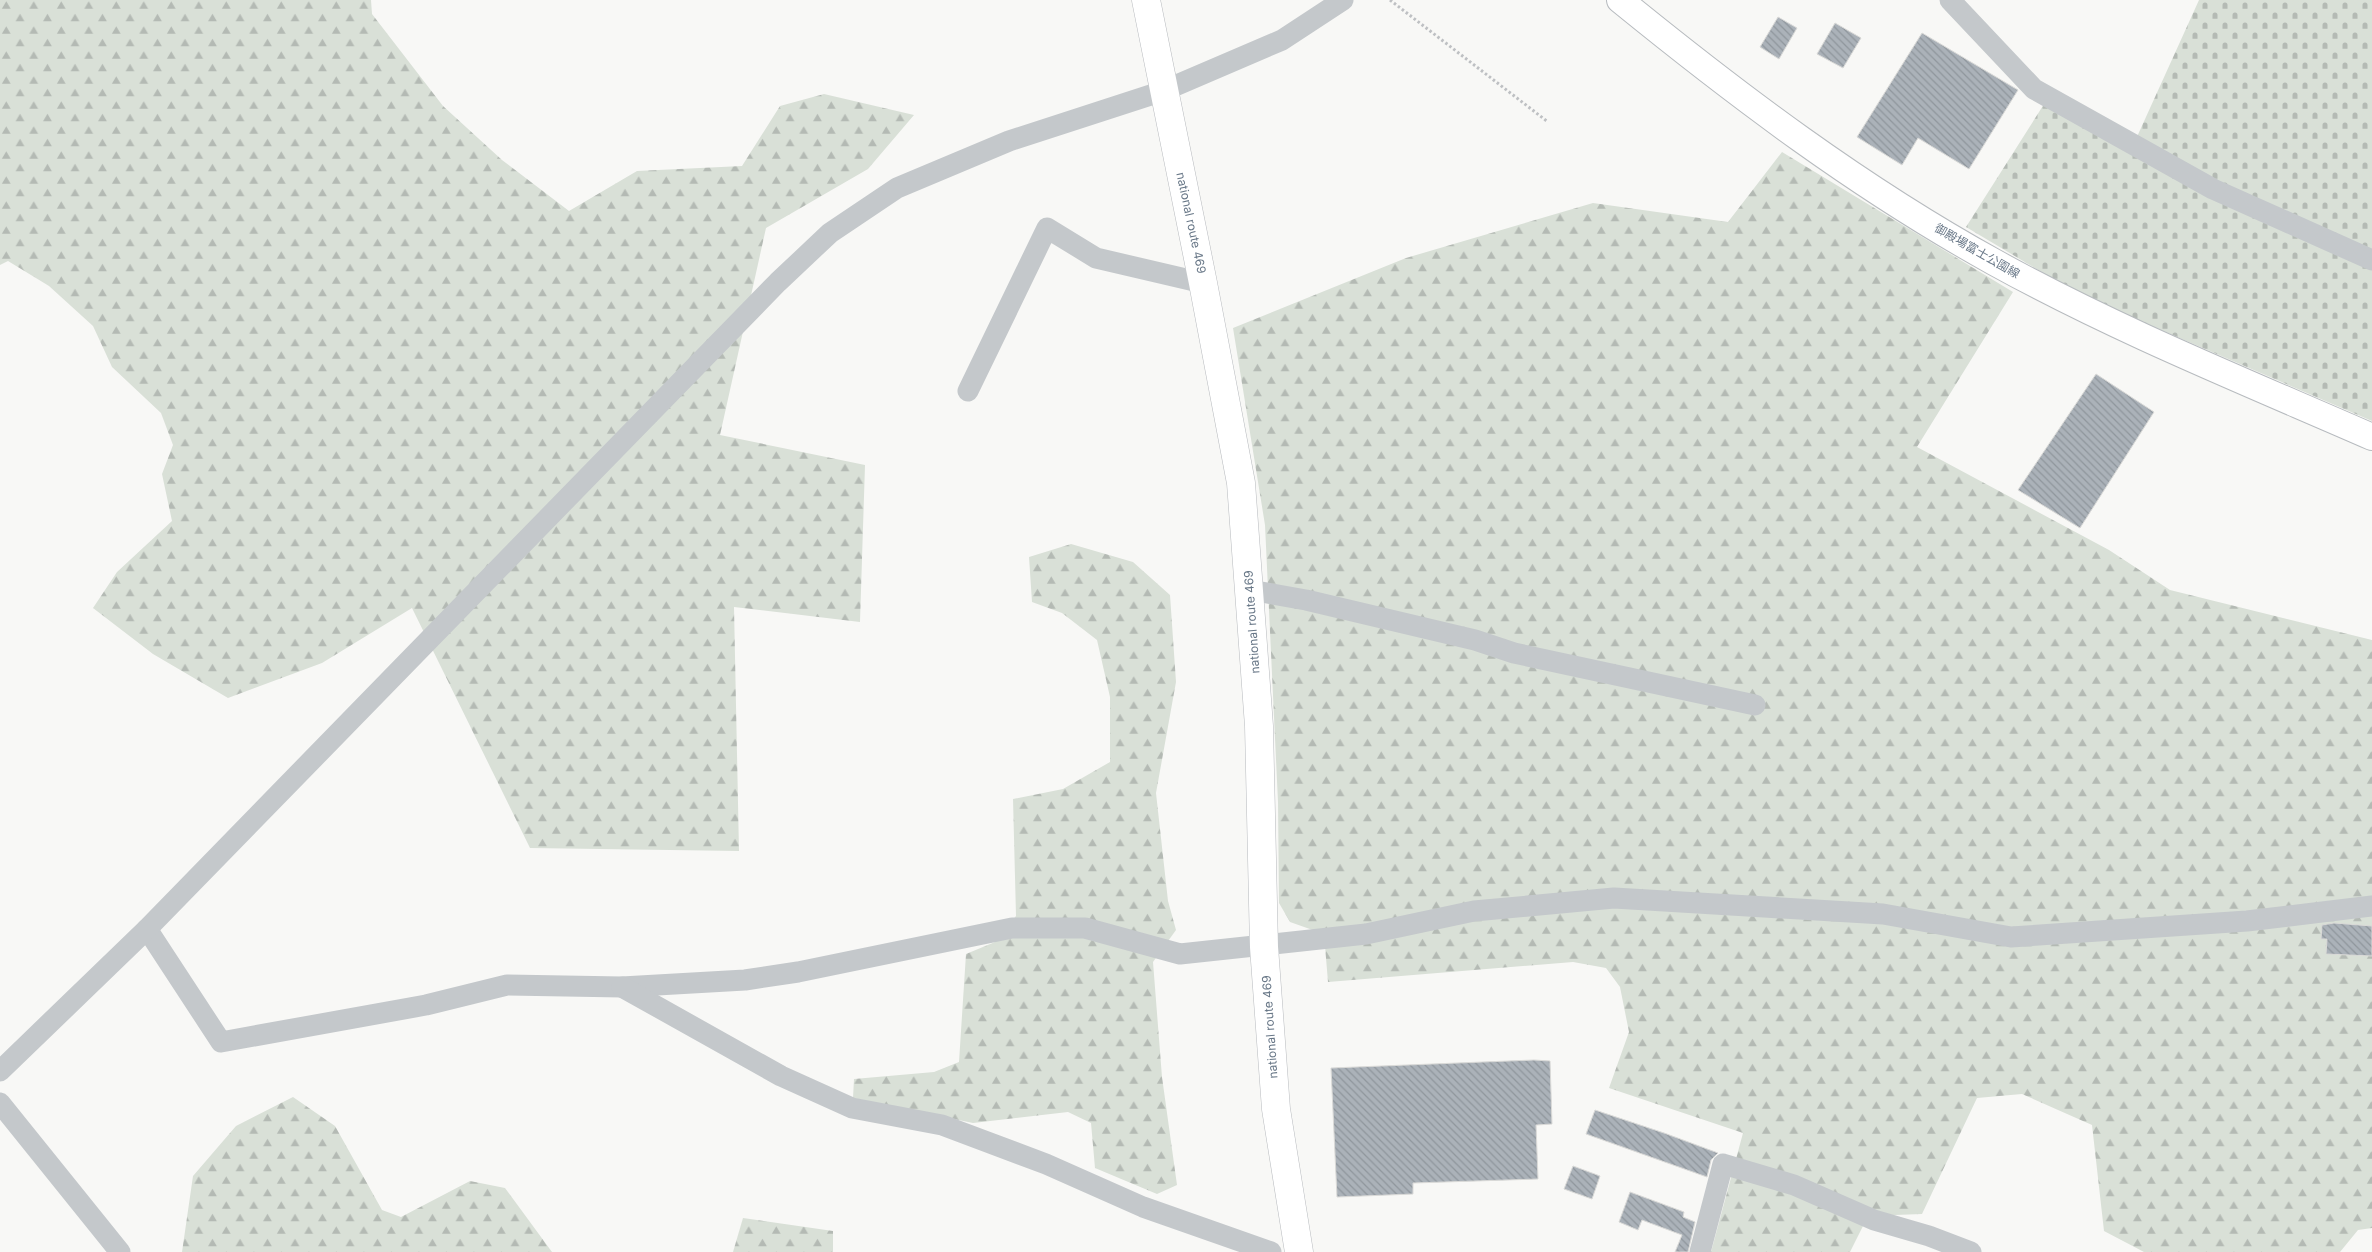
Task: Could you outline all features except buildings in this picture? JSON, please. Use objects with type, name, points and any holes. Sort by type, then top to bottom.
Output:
[{"type":"highway","name":"national route 469","points":[[1146,0],[1241,483],[1259,726],[1264,947],[1276,1109],[1300,1252]]},
{"type":"main road","name":"御殿場富士公園線","points":[[1620,0],[1779,125],[1880,193],[1993,262],[2131,333],[2372,437]]},
{"type":"street","points":[[0,1071],[147,929],[778,282],[830,233],[897,188],[1009,141],[1164,91],[1282,40],[1344,0]]},
{"type":"street","points":[[1950,0],[2034,89],[2213,189],[2372,260]]},
{"type":"street","points":[[968,391],[1047,228],[1096,258],[1203,283]]},
{"type":"street","points":[[1250,590],[1306,600],[1466,637],[1514,653],[1755,705]]},
{"type":"street","points":[[147,929],[221,1042],[426,1005],[507,985],[622,987],[745,980],[952,942],[1012,928],[1085,928],[1180,954],[1264,947],[1366,934],[1474,911],[1614,898],[1883,914],[2011,936],[2247,921],[2372,906]]},
{"type":"street","points":[[622,987],[781,1076],[852,1108],[942,1124],[1046,1164],[1143,1207],[1271,1252]]},
{"type":"street","points":[[0,1103],[120,1252]]},
{"type":"street","points":[[1700,1252],[1723,1164],[1794,1185],[1874,1220],[1929,1236],[1970,1252]]},
{"type":"path","points":[[1390,0],[1548,122]]},
{"type":"green space","points":[[0,0],[371,0],[372,14],[443,106],[502,160],[569,211],[637,171],[742,166],[780,106],[824,94],[914,115],[868,169],[766,228],[720,435],[865,465],[860,622],[734,607],[739,851],[530,848],[412,608],[322,663],[228,698],[153,654],[93,608],[117,572],[172,521],[162,474],[173,445],[161,413],[112,367],[93,326],[49,286],[8,261],[0,265]]},
{"type":"green space","points":[[2199,0],[2372,0],[2372,421],[2117,311],[2050,277],[1966,227],[2046,101],[2131,150]]},
{"type":"green space","points":[[1782,152],[2013,292],[1917,447],[2109,550],[2170,590],[2372,640],[2372,1228],[2358,1230],[2340,1252],[2144,1252],[2104,1231],[2092,1125],[2022,1094],[1977,1098],[1922,1214],[1868,1216],[1850,1252],[1711,1252],[1743,1133],[1609,1088],[1629,1032],[1620,987],[1606,968],[1573,962],[1328,982],[1324,934],[1290,922],[1279,903],[1278,802],[1265,525],[1233,328],[1406,258],[1593,203],[1728,222]]},
{"type":"green space","points":[[1071,544],[1133,562],[1170,595],[1176,682],[1156,793],[1168,901],[1176,930],[1153,962],[1162,1077],[1177,1185],[1157,1194],[1095,1168],[1091,1123],[1068,1112],[973,1123],[853,1098],[854,1079],[934,1072],[959,1062],[966,954],[995,942],[1016,916],[1013,799],[1063,789],[1110,762],[1110,697],[1097,640],[1062,613],[1032,602],[1029,557]]},
{"type":"green space","points":[[293,1097],[335,1126],[382,1210],[401,1217],[470,1181],[505,1188],[552,1252],[182,1252],[193,1176],[236,1126]]},
{"type":"green space","points":[[743,1218],[833,1231],[833,1252],[733,1252]]}]
